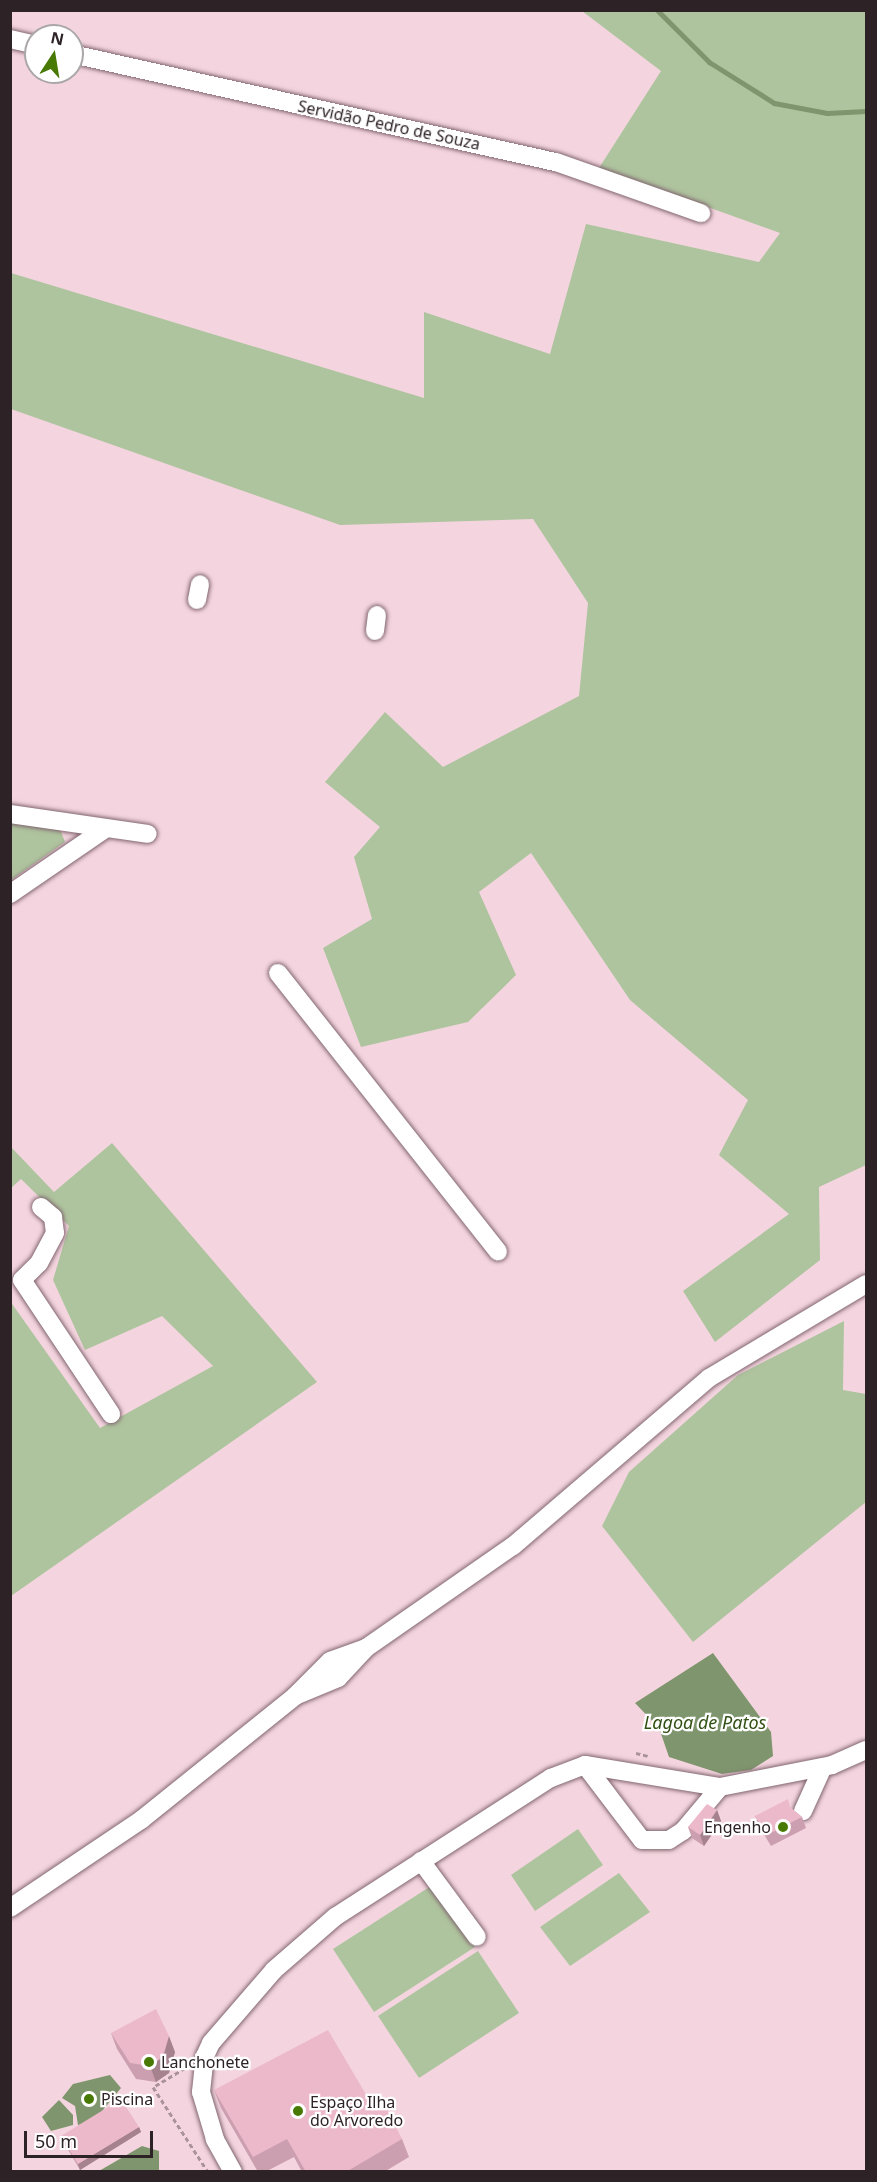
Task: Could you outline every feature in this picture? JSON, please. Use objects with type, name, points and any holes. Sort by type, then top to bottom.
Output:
[{"type":"street","name":"Servidão Pedro de Souza","points":[[84,57],[556,162],[701,213]]},
{"type":"street","points":[[10,814],[148,834]]},
{"type":"street","points":[[10,894],[105,829]]},
{"type":"street","points":[[278,973],[498,1252]]},
{"type":"street","points":[[41,1207],[53,1217],[55,1233],[39,1263],[22,1280],[111,1414]]},
{"type":"street","points":[[10,1908],[141,1820],[295,1696],[330,1661],[366,1648],[541,1525],[709,1378],[867,1284]]},
{"type":"street","points":[[233,2172],[214,2139],[201,2092],[205,2056],[211,2043],[274,1970],[335,1917],[551,1778],[585,1765],[720,1787],[823,1767],[867,1750]]},
{"type":"street","points":[[585,1765],[642,1840],[669,1840],[683,1831],[720,1787]]},
{"type":"street","points":[[803,1811],[823,1767]]},
{"type":"street","points":[[421,1861],[477,1937]]},
{"type":"path","points":[[205,2056],[153,2087],[208,2172]]},
{"type":"shaded area","points":[[582,11],[866,11],[866,1165],[819,1187],[820,1260],[715,1342],[683,1291],[789,1214],[719,1155],[748,1100],[630,1000],[531,853],[479,892],[516,975],[468,1022],[361,1047],[323,948],[372,919],[354,857],[380,827],[325,782],[385,712],[443,767],[579,696],[588,603],[533,519],[340,525],[11,409],[11,273],[424,398],[424,312],[550,354],[586,224],[759,262],[780,233],[599,168],[661,71]]},
{"type":"shaded area","points":[[10,821],[60,829],[65,842],[11,880]]},
{"type":"shaded area","points":[[112,1143],[317,1382],[11,1596],[10,1301],[100,1428],[213,1366],[162,1316],[85,1350],[53,1280],[69,1226],[21,1179],[11,1188],[11,1147],[54,1192]]},
{"type":"shaded area","points":[[844,1321],[843,1390],[866,1394],[866,1502],[693,1642],[602,1526],[629,1472],[738,1375]]},
{"type":"shaded area","points":[[578,1829],[603,1865],[535,1911],[511,1875]]},
{"type":"shaded area","points":[[619,1873],[650,1912],[570,1966],[540,1927]]},
{"type":"shaded area","points":[[434,1884],[475,1947],[374,2012],[333,1949]]},
{"type":"shaded area","points":[[478,1951],[519,2013],[419,2078],[378,2016]]},
{"type":"water","name":"Lagoa de Patos","points":[[713,1653],[771,1732],[773,1756],[751,1770],[722,1774],[669,1757],[659,1728],[635,1703]]},
{"type":"water","name":"Piscina","points":[[110,2075],[121,2088],[94,2121],[78,2125],[75,2106],[62,2098],[73,2084]]},
{"type":"water","name":"Piscina","points":[[59,2100],[73,2115],[73,2125],[51,2131],[42,2117]]},
{"type":"water","name":"Piscina","points":[[142,2146],[159,2151],[159,2171],[99,2171]]},
{"type":"building","points":[[788,1799],[790,1807],[802,1817],[767,1835],[755,1816]]},
{"type":"building","points":[[707,1804],[717,1810],[700,1835],[688,1827]]},
{"type":"building","points":[[156,2009],[169,2036],[163,2057],[150,2066],[130,2063],[111,2033]]},
{"type":"building","points":[[328,2030],[374,2108],[384,2103],[402,2139],[346,2172],[306,2172],[287,2139],[253,2157],[214,2090]]},
{"type":"building","points":[[121,2099],[139,2127],[78,2164],[61,2136]]},
{"type":"waterway","points":[[657,10],[709,62],[774,103],[827,113],[866,111]]},
{"type":"place","name":"Engenho","points":[[783,1827]]},
{"type":"place","name":"Lanchonete","points":[[149,2062]]},
{"type":"place","name":"Piscina","points":[[89,2099]]},
{"type":"place","name":"Espaço Ilha do Arvoredo","points":[[298,2111]]}]
